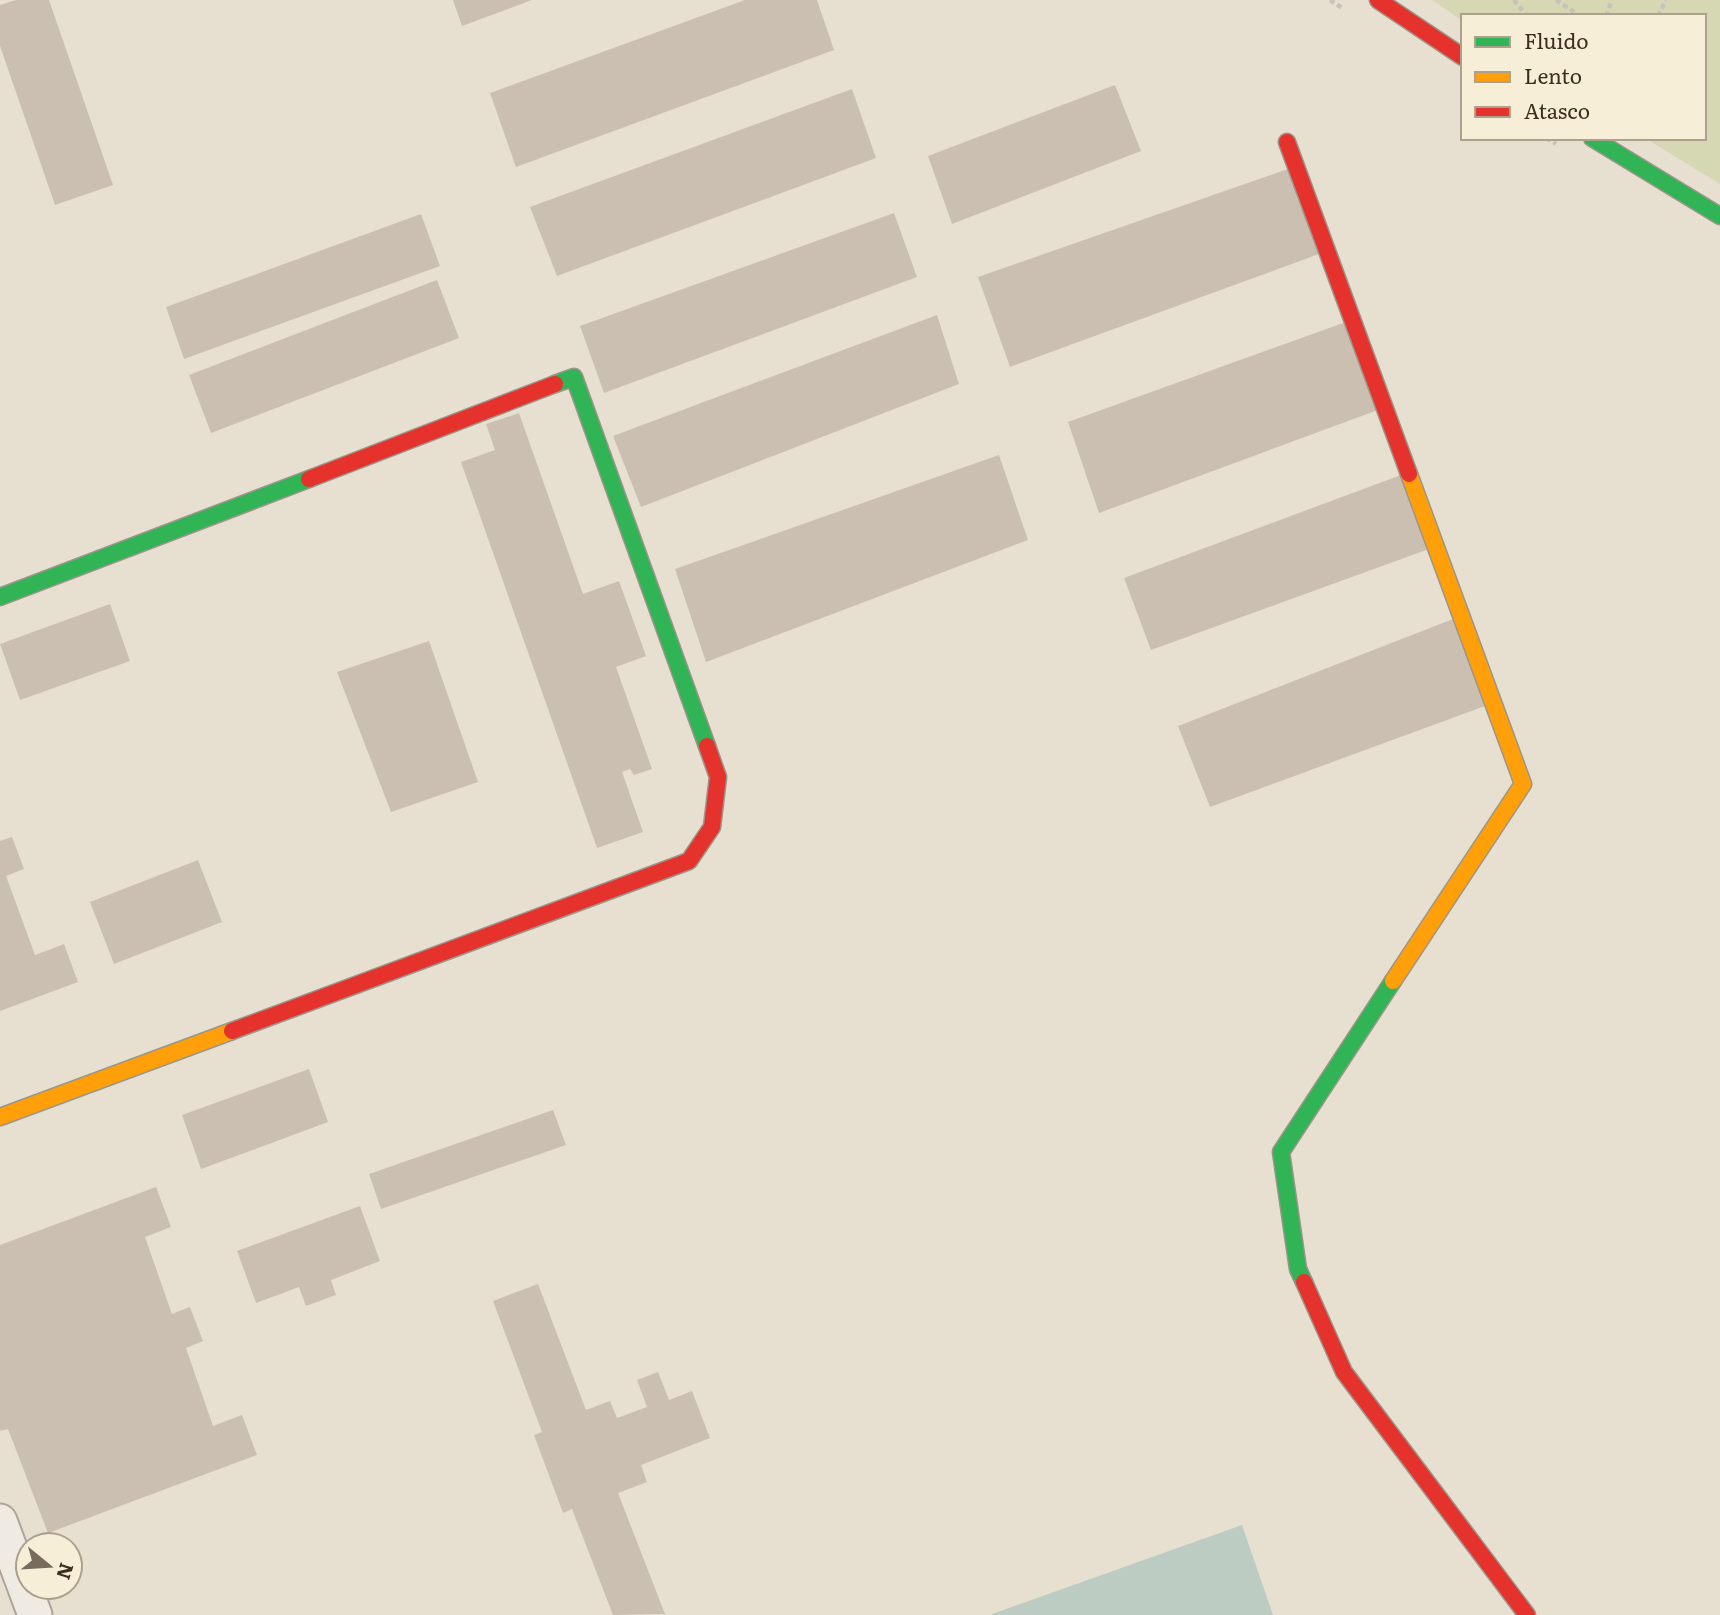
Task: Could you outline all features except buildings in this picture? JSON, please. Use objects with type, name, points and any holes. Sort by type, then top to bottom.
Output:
[{"type":"street","points":[[1378,0],[1461,56]]},
{"type":"street","points":[[1595,140],[1720,216]]},
{"type":"street","points":[[1287,142],[1523,784],[1281,1152],[1298,1269],[1344,1372],[1527,1615]]},
{"type":"street","points":[[0,597],[574,377],[718,777],[712,827],[689,861],[0,1117]]},
{"type":"street","points":[[0,1521],[35,1615]]},
{"type":"path","points":[[1514,0],[1525,14]]},
{"type":"path","points":[[1556,0],[1577,14]]},
{"type":"green space","points":[[1432,0],[1720,0],[1720,184],[1648,140],[1706,140],[1706,14],[1461,14],[1461,20]]},
{"type":"shaded area","points":[[1242,1525],[1273,1615],[992,1615],[992,1614]]},
{"type":"traffic: fast","points":[[1595,140],[1720,216]]},
{"type":"traffic: fast","points":[[555,384],[574,377],[707,746]]},
{"type":"traffic: fast","points":[[0,597],[309,479]]},
{"type":"traffic: fast","points":[[1304,1282],[1298,1269],[1281,1152],[1393,981]]},
{"type":"traffic: slow","points":[[1393,981],[1523,784],[1409,474]]},
{"type":"traffic: slow","points":[[0,1117],[232,1031]]},
{"type":"traffic: jam","points":[[1378,0],[1461,56]]},
{"type":"traffic: jam","points":[[1287,142],[1409,474]]},
{"type":"traffic: jam","points":[[309,479],[555,384]]},
{"type":"traffic: jam","points":[[232,1031],[689,861],[712,827],[718,777],[707,746]]},
{"type":"traffic: jam","points":[[1304,1282],[1344,1372],[1527,1615]]}]
